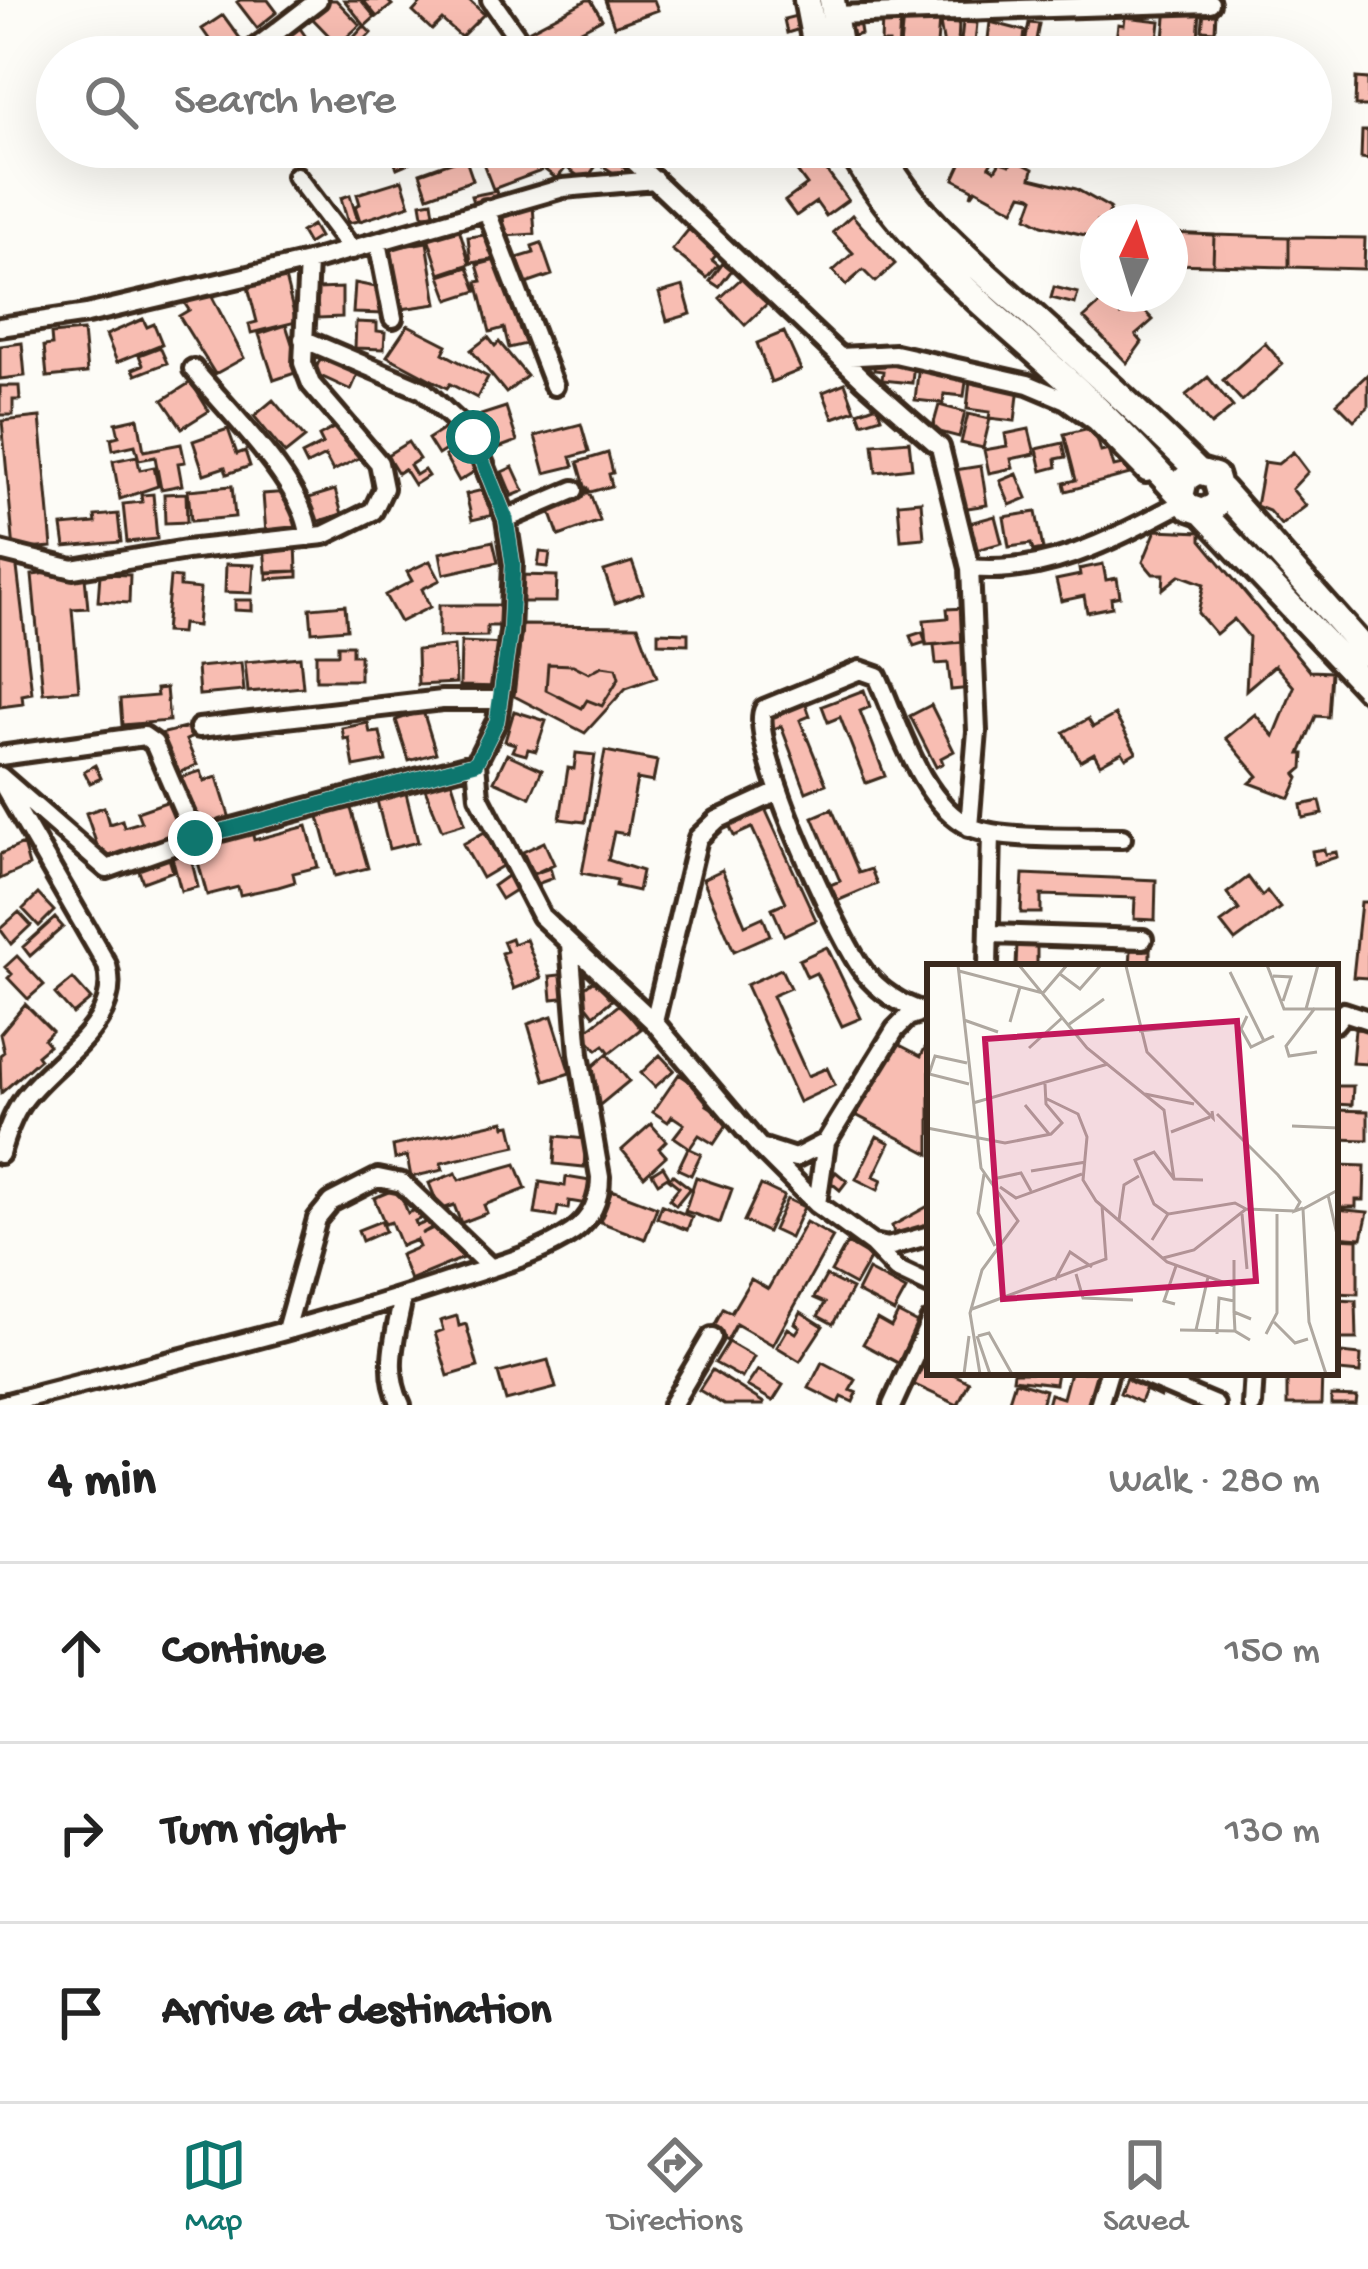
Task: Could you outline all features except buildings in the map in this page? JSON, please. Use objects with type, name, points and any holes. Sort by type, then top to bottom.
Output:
[{"type":"main road","points":[[807,0],[814,36]]},
{"type":"main road","points":[[865,168],[913,236],[1085,397],[1368,688]]},
{"type":"main road","points":[[891,168],[909,197],[950,242],[1198,471],[1215,476],[1222,490],[1368,654]]},
{"type":"main road","points":[[1187,502],[1185,479],[1198,471]]},
{"type":"main road","points":[[1187,502],[1215,506],[1222,490]]},
{"type":"street","points":[[271,36],[318,0]]},
{"type":"street","points":[[491,0],[516,36]]},
{"type":"street","points":[[833,8],[1210,3]]},
{"type":"street","points":[[643,168],[940,447],[970,568],[977,731],[969,827]]},
{"type":"street","points":[[296,176],[352,250]]},
{"type":"street","points":[[0,327],[70,317],[308,262],[563,188],[656,180]]},
{"type":"street","points":[[486,209],[554,386]]},
{"type":"street","points":[[378,242],[393,318]]},
{"type":"street","points":[[0,551],[73,569],[186,550],[324,535],[374,511],[382,496],[380,463],[311,384],[303,363],[308,262]]},
{"type":"street","points":[[303,339],[423,390],[473,437],[506,519],[513,564],[510,632],[497,721],[476,763],[479,796],[542,916],[654,1022],[758,1145],[817,1204],[872,1244],[896,1270],[927,1284]]},
{"type":"street","points":[[841,357],[895,354],[1028,384],[1066,400],[1131,460],[1187,502],[1111,542],[1034,566],[970,568]]},
{"type":"street","points":[[193,369],[295,491],[308,520],[309,537]]},
{"type":"street","points":[[506,519],[574,490]]},
{"type":"street","points":[[927,1012],[895,1001],[849,951],[778,792],[759,730],[764,710],[860,670],[869,671],[878,676],[926,781],[969,827],[992,833],[1122,838]]},
{"type":"street","points":[[199,728],[442,700],[500,700]]},
{"type":"street","points":[[0,756],[145,736],[154,743],[195,838]]},
{"type":"street","points":[[0,778],[104,868],[195,838],[476,763]]},
{"type":"street","points":[[0,778],[107,965],[111,990],[104,1014],[23,1100],[0,1154]]},
{"type":"street","points":[[654,1022],[698,838],[717,820],[778,792]]},
{"type":"street","points":[[988,964],[992,833]]},
{"type":"street","points":[[990,934],[1144,939]]},
{"type":"street","points":[[0,1405],[403,1297],[573,1232],[585,1221],[600,1193],[579,1054],[570,944]]},
{"type":"street","points":[[817,1204],[826,1142],[895,1030],[908,1017],[927,1012]]},
{"type":"street","points":[[1338,1013],[1368,1020]]},
{"type":"street","points":[[758,1145],[795,1158],[826,1142]]},
{"type":"street","points":[[286,1330],[317,1219],[331,1202],[378,1178],[402,1183],[490,1267]]},
{"type":"street","points":[[872,1244],[888,1247],[927,1236]]},
{"type":"street","points":[[401,1405],[392,1388],[390,1367],[403,1297]]},
{"type":"street","points":[[892,1405],[927,1329]]},
{"type":"street","points":[[673,1405],[712,1337]]},
{"type":"street","points":[[1099,1405],[1108,1375]]},
{"type":"street","points":[[1144,1375],[1215,1405]]},
{"type":"street","points":[[1252,1405],[1254,1375]]},
{"type":"route","points":[[195,838],[476,763],[497,721],[510,632],[513,564],[506,519],[473,437]]}]
